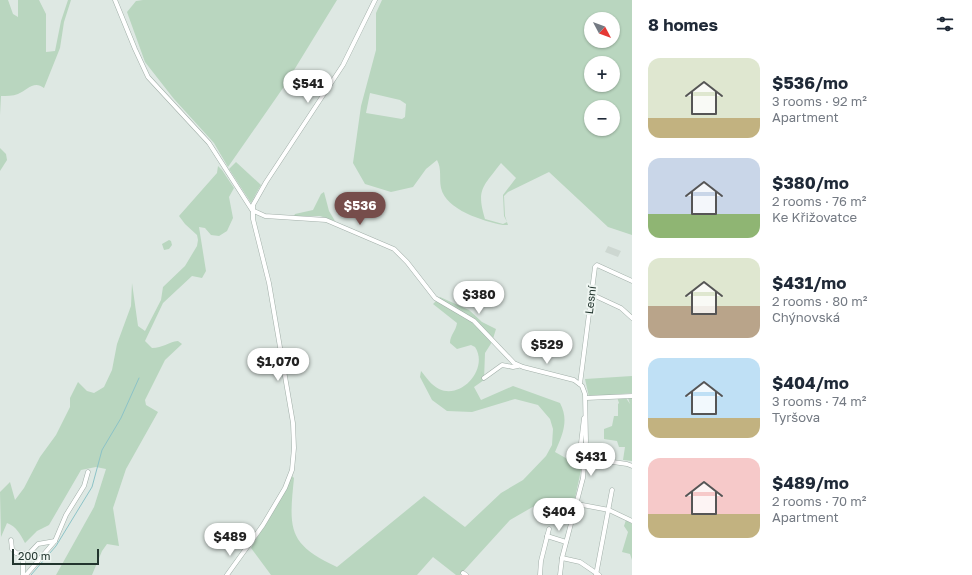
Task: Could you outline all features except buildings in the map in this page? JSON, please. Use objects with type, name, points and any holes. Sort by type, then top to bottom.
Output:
[{"type":"street","points":[[115,0],[137,55],[148,77],[212,147],[252,210],[265,216],[326,220],[394,249],[435,298],[474,321],[518,366]]},
{"type":"street","points":[[227,575],[263,525],[285,488],[292,470],[294,448],[293,423],[269,283],[252,210],[255,201],[266,182],[343,65],[375,0]]},
{"type":"street","name":"Lesní","points":[[580,384],[594,267],[597,265],[632,281]]},
{"type":"street","points":[[591,294],[621,308],[632,318]]},
{"type":"street","points":[[484,378],[502,365],[513,367],[518,366],[570,378],[580,384],[583,389],[586,398],[585,458],[583,478],[562,558],[560,575]]},
{"type":"street","points":[[586,398],[632,396]]},
{"type":"street","points":[[572,461],[580,447],[584,419],[586,417]]},
{"type":"street","points":[[585,458],[632,466]]},
{"type":"street","points":[[25,575],[56,541],[66,515],[84,486],[88,472]]},
{"type":"street","points":[[562,558],[580,562],[597,574],[612,490]]},
{"type":"street","points":[[577,504],[609,510],[632,521]]},
{"type":"street","points":[[540,575],[541,561],[549,529]]},
{"type":"street","points":[[547,536],[566,542]]},
{"type":"street","points":[[11,540],[12,549],[16,553],[29,554]]},
{"type":"street","points":[[25,575],[23,560],[38,544],[56,541]]},
{"type":"shaded area","points":[[608,246],[621,251],[618,257],[605,252]]},
{"type":"green space","points":[[0,0],[8,0],[13,14],[18,17],[18,0],[39,0],[46,14],[46,52],[55,51],[61,21],[68,0],[71,0],[64,22],[60,48],[44,88],[34,85],[16,95],[1,96],[0,115]]},
{"type":"green space","points":[[337,0],[283,88],[228,167],[214,143],[174,99],[145,62],[127,12],[136,1]]},
{"type":"green space","points":[[382,0],[632,0],[632,235],[608,227],[549,172],[508,192],[504,196],[505,216],[507,222],[508,225],[495,223],[476,217],[466,213],[450,202],[444,196],[441,188],[437,160],[426,169],[413,187],[391,192],[365,184],[353,163],[361,106],[376,50],[376,13]],"holes":[[[370,93],[400,100],[406,104],[405,117],[402,119],[366,113]],[[501,163],[516,178],[503,195],[504,216],[507,222],[503,224],[485,219],[481,201],[481,194],[486,183]]]},
{"type":"green space","points":[[0,148],[6,154],[7,160],[0,171]]},
{"type":"green space","points":[[236,162],[261,185],[251,203],[229,169]]},
{"type":"green space","points":[[218,166],[234,188],[229,197],[233,218],[227,231],[219,236],[211,235],[205,228],[199,227],[206,271],[202,278],[192,276],[163,303],[145,341],[152,348],[178,341],[182,344],[165,360],[145,400],[146,405],[158,412],[126,469],[113,508],[119,546],[107,544],[102,551],[92,575],[56,575],[94,507],[106,469],[96,467],[81,470],[49,525],[37,531],[25,543],[16,529],[7,523],[1,537],[0,492],[10,482],[15,500],[24,488],[40,457],[56,435],[70,407],[70,398],[78,382],[87,391],[94,393],[104,387],[112,370],[117,344],[131,306],[132,283],[138,326],[145,331],[161,300],[163,287],[185,266],[197,246],[197,235],[179,216],[217,173]]},
{"type":"green space","points":[[324,192],[329,211],[335,221],[320,216],[294,216],[295,214],[313,210],[321,194]]},
{"type":"green space","points":[[169,240],[171,241],[172,245],[169,249],[164,250],[162,244]]},
{"type":"green space","points":[[440,297],[469,310],[482,322],[496,329],[492,342],[485,353],[484,380],[474,387],[481,400],[513,386],[560,403],[564,415],[564,427],[555,452],[580,466],[581,470],[574,503],[536,505],[510,520],[460,575],[456,575],[433,557],[417,575],[271,575],[251,548],[292,476],[294,478],[292,495],[292,522],[295,533],[300,542],[308,550],[337,567],[424,496],[465,527],[501,493],[523,480],[546,456],[552,445],[553,429],[550,419],[538,405],[515,399],[472,412],[447,411],[432,400],[420,377],[421,371],[429,381],[439,389],[448,391],[456,390],[471,380],[479,364],[475,347],[471,345],[457,349],[450,343],[457,323],[433,304]]},
{"type":"green space","points":[[632,376],[632,393],[589,397],[585,379]]},
{"type":"green space","points":[[617,397],[626,398],[630,404],[628,398],[632,398],[632,461],[623,460],[625,447],[619,447],[617,441],[604,439],[604,429],[612,426],[614,416],[618,416],[619,403]]},
{"type":"green space","points":[[626,520],[632,524],[632,560],[630,554],[622,552],[628,532],[624,526]]},
{"type":"waterway","points":[[31,575],[56,546],[92,487],[102,450],[121,418],[139,378]]}]
